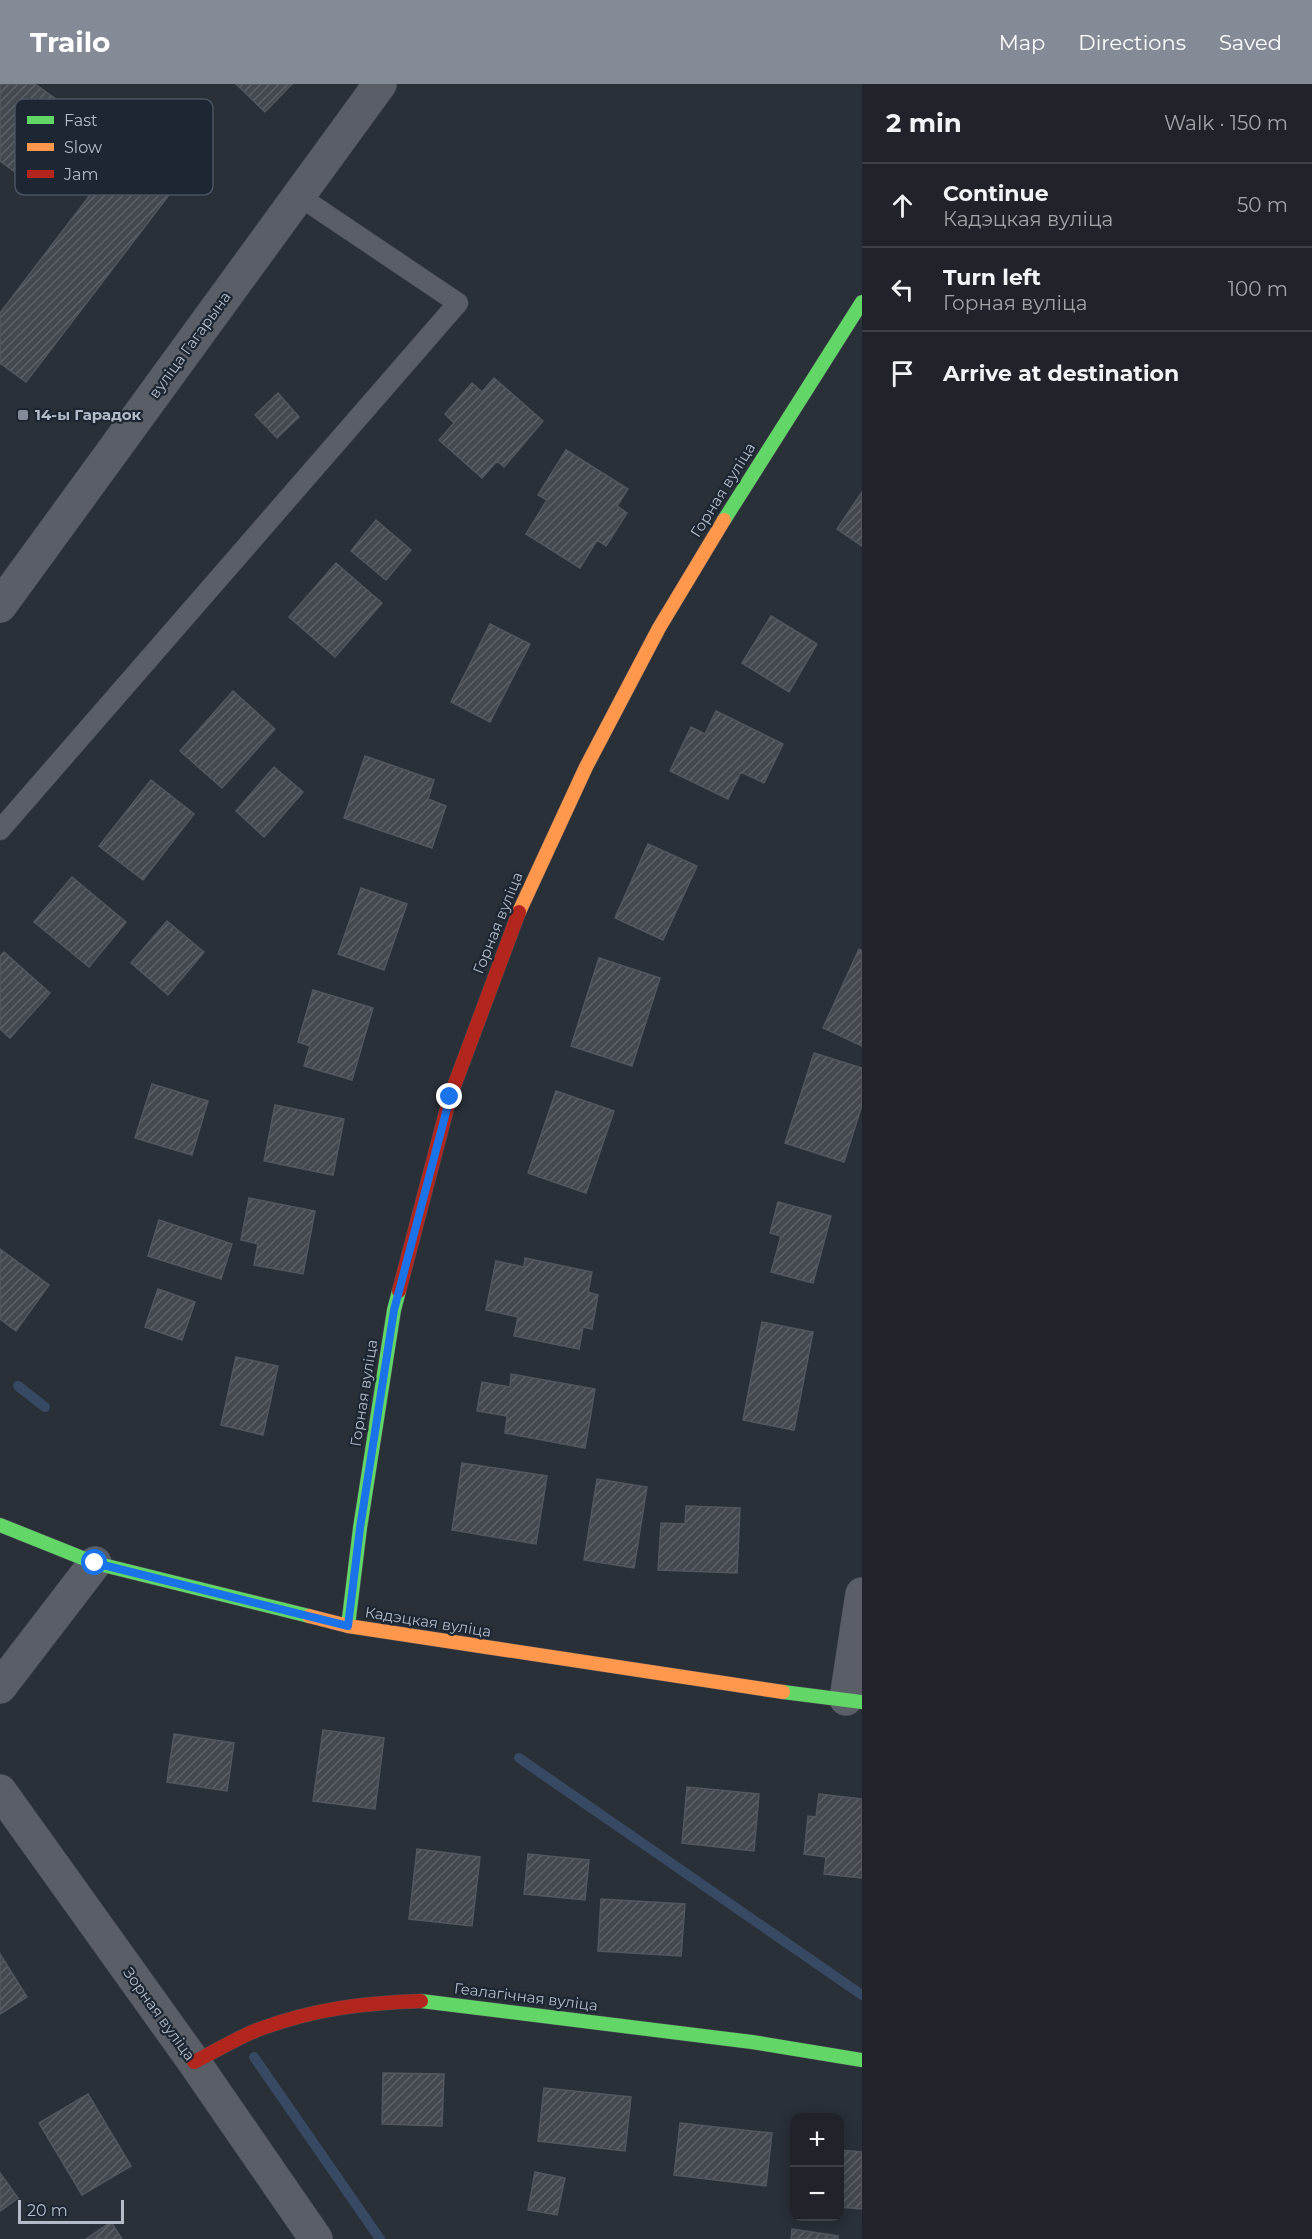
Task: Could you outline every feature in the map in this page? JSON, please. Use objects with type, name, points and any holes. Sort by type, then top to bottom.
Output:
[{"type":"street","name":"вуліца Гагарына","points":[[0,606],[380,84]]},
{"type":"street","name":"Горная вуліца","points":[[348,1626],[362,1516],[394,1310],[450,1097],[514,922],[586,767],[659,628],[740,493],[862,302]]},
{"type":"street","name":"Кадэцкая вуліца","points":[[0,1525],[95,1563],[348,1626],[743,1687],[854,1701]]},
{"type":"street","points":[[0,1688],[95,1563]]},
{"type":"street","points":[[854,1701],[862,1594]]},
{"type":"street","name":"Зорная вуліца","points":[[0,1791],[194,2062],[316,2239]]},
{"type":"street","name":"Геалагічная вуліца","points":[[194,2062],[255,2031],[314,2012],[367,2003],[425,2001],[752,2042],[862,2060]]},
{"type":"lane","points":[[0,830],[458,303],[361,240],[299,196]]},
{"type":"building","points":[[0,84],[35,84],[56,99],[15,99],[15,172],[0,161]]},
{"type":"building","points":[[236,84],[292,84],[265,112]]},
{"type":"building","points":[[90,195],[169,195],[26,382],[0,363],[0,313]]},
{"type":"building","points":[[494,378],[543,421],[504,467],[497,461],[482,478],[439,440],[454,423],[445,414],[472,383],[482,392]]},
{"type":"building","points":[[278,393],[299,417],[277,438],[255,415]]},
{"type":"building","points":[[566,450],[628,489],[617,506],[627,513],[606,546],[597,540],[580,568],[526,534],[547,500],[538,495]]},
{"type":"building","points":[[862,492],[862,546],[837,529]]},
{"type":"building","points":[[376,520],[411,550],[386,580],[351,551]]},
{"type":"building","points":[[336,563],[382,603],[335,657],[289,617]]},
{"type":"building","points":[[771,616],[817,644],[789,692],[742,663]]},
{"type":"building","points":[[490,624],[530,644],[490,722],[451,702]]},
{"type":"building","points":[[233,691],[275,729],[222,788],[180,751]]},
{"type":"building","points":[[716,711],[783,744],[764,783],[741,772],[728,799],[670,771],[691,727],[705,734]]},
{"type":"building","points":[[365,756],[434,780],[428,799],[446,806],[432,848],[344,818]]},
{"type":"building","points":[[274,767],[303,792],[264,837],[236,811]]},
{"type":"building","points":[[151,780],[194,814],[143,880],[99,846]]},
{"type":"building","points":[[648,844],[697,866],[663,940],[615,918]]},
{"type":"building","points":[[72,877],[126,922],[89,967],[34,922]]},
{"type":"building","points":[[361,888],[407,904],[384,970],[338,954]]},
{"type":"building","points":[[167,921],[204,952],[168,995],[131,963]]},
{"type":"building","points":[[859,949],[862,951],[862,1046],[823,1028]]},
{"type":"building","points":[[4,952],[50,993],[10,1038],[0,1029],[0,956]]},
{"type":"building","points":[[599,958],[660,978],[632,1066],[571,1046]]},
{"type":"building","points":[[313,990],[373,1008],[352,1080],[304,1066],[310,1046],[298,1042]]},
{"type":"building","points":[[814,1053],[862,1068],[862,1105],[844,1162],[785,1143]]},
{"type":"building","points":[[152,1084],[208,1101],[192,1155],[135,1138]]},
{"type":"building","points":[[556,1091],[614,1111],[586,1193],[528,1173]]},
{"type":"building","points":[[275,1105],[344,1119],[333,1175],[264,1161]]},
{"type":"building","points":[[249,1198],[315,1211],[303,1274],[254,1265],[258,1244],[241,1240]]},
{"type":"building","points":[[778,1202],[831,1216],[813,1283],[771,1272],[781,1236],[770,1233]]},
{"type":"building","points":[[159,1220],[232,1244],[221,1279],[148,1256]]},
{"type":"building","points":[[0,1249],[49,1285],[16,1331],[0,1319]]},
{"type":"building","points":[[525,1258],[592,1272],[588,1292],[598,1295],[592,1329],[583,1327],[579,1349],[514,1336],[518,1317],[486,1310],[496,1261],[524,1267]]},
{"type":"building","points":[[158,1289],[195,1302],[182,1340],[145,1327]]},
{"type":"building","points":[[762,1322],[813,1332],[794,1430],[743,1420]]},
{"type":"building","points":[[236,1357],[278,1366],[263,1435],[221,1425]]},
{"type":"building","points":[[511,1374],[595,1389],[585,1448],[505,1433],[507,1416],[477,1411],[482,1382],[510,1387]]},
{"type":"building","points":[[462,1463],[547,1476],[536,1544],[452,1530]]},
{"type":"building","points":[[597,1479],[647,1487],[634,1568],[584,1560]]},
{"type":"building","points":[[686,1506],[740,1508],[737,1573],[658,1570],[661,1523],[685,1524]]},
{"type":"building","points":[[323,1730],[384,1738],[375,1809],[313,1801]]},
{"type":"building","points":[[174,1734],[234,1743],[227,1791],[167,1782]]},
{"type":"building","points":[[687,1787],[759,1794],[754,1851],[682,1843]]},
{"type":"building","points":[[819,1794],[862,1799],[862,1878],[824,1874],[826,1857],[804,1854],[808,1816],[816,1817]]},
{"type":"building","points":[[417,1849],[480,1857],[472,1926],[409,1919]]},
{"type":"building","points":[[528,1854],[589,1860],[585,1900],[524,1894]]},
{"type":"building","points":[[601,1899],[685,1904],[681,1956],[598,1951]]},
{"type":"building","points":[[0,1954],[27,1997],[0,2014]]},
{"type":"building","points":[[383,2073],[444,2074],[442,2126],[382,2124]]},
{"type":"building","points":[[544,2088],[631,2097],[625,2151],[538,2141]]},
{"type":"building","points":[[88,2094],[131,2166],[82,2195],[39,2123]]},
{"type":"building","points":[[680,2123],[772,2133],[766,2186],[674,2175]]},
{"type":"building","points":[[844,2150],[862,2152],[862,2209],[844,2207]]},
{"type":"building","points":[[535,2172],[565,2178],[557,2215],[528,2210]]},
{"type":"building","points":[[0,2173],[18,2198],[0,2211]]},
{"type":"building","points":[[111,2222],[122,2239],[86,2239]]},
{"type":"building","points":[[792,2229],[838,2236],[838,2239],[791,2239]]},
{"type":"waterway","points":[[18,1386],[45,1407]]},
{"type":"waterway","points":[[519,1758],[862,1995]]},
{"type":"waterway","points":[[254,2057],[380,2239]]},
{"type":"traffic: fast","points":[[724,520],[862,302]]},
{"type":"traffic: fast","points":[[348,1626],[360,1528],[394,1310],[399,1291]]},
{"type":"traffic: fast","points":[[0,1525],[95,1563],[309,1616]]},
{"type":"traffic: fast","points":[[783,1692],[862,1702]]},
{"type":"traffic: fast","points":[[421,2001],[752,2042],[862,2060]]},
{"type":"traffic: slow","points":[[519,912],[586,767],[659,628],[724,520]]},
{"type":"traffic: slow","points":[[309,1616],[348,1626],[783,1692]]},
{"type":"traffic: jam","points":[[399,1291],[450,1097],[519,912]]},
{"type":"traffic: jam","points":[[194,2062],[257,2030],[298,2017],[338,2008],[421,2001]]},
{"type":"place","name":"14-ы Гарадок","points":[[23,415]]},
{"type":"route","points":[[95,1563],[348,1626],[360,1528],[394,1310],[450,1097]]}]
